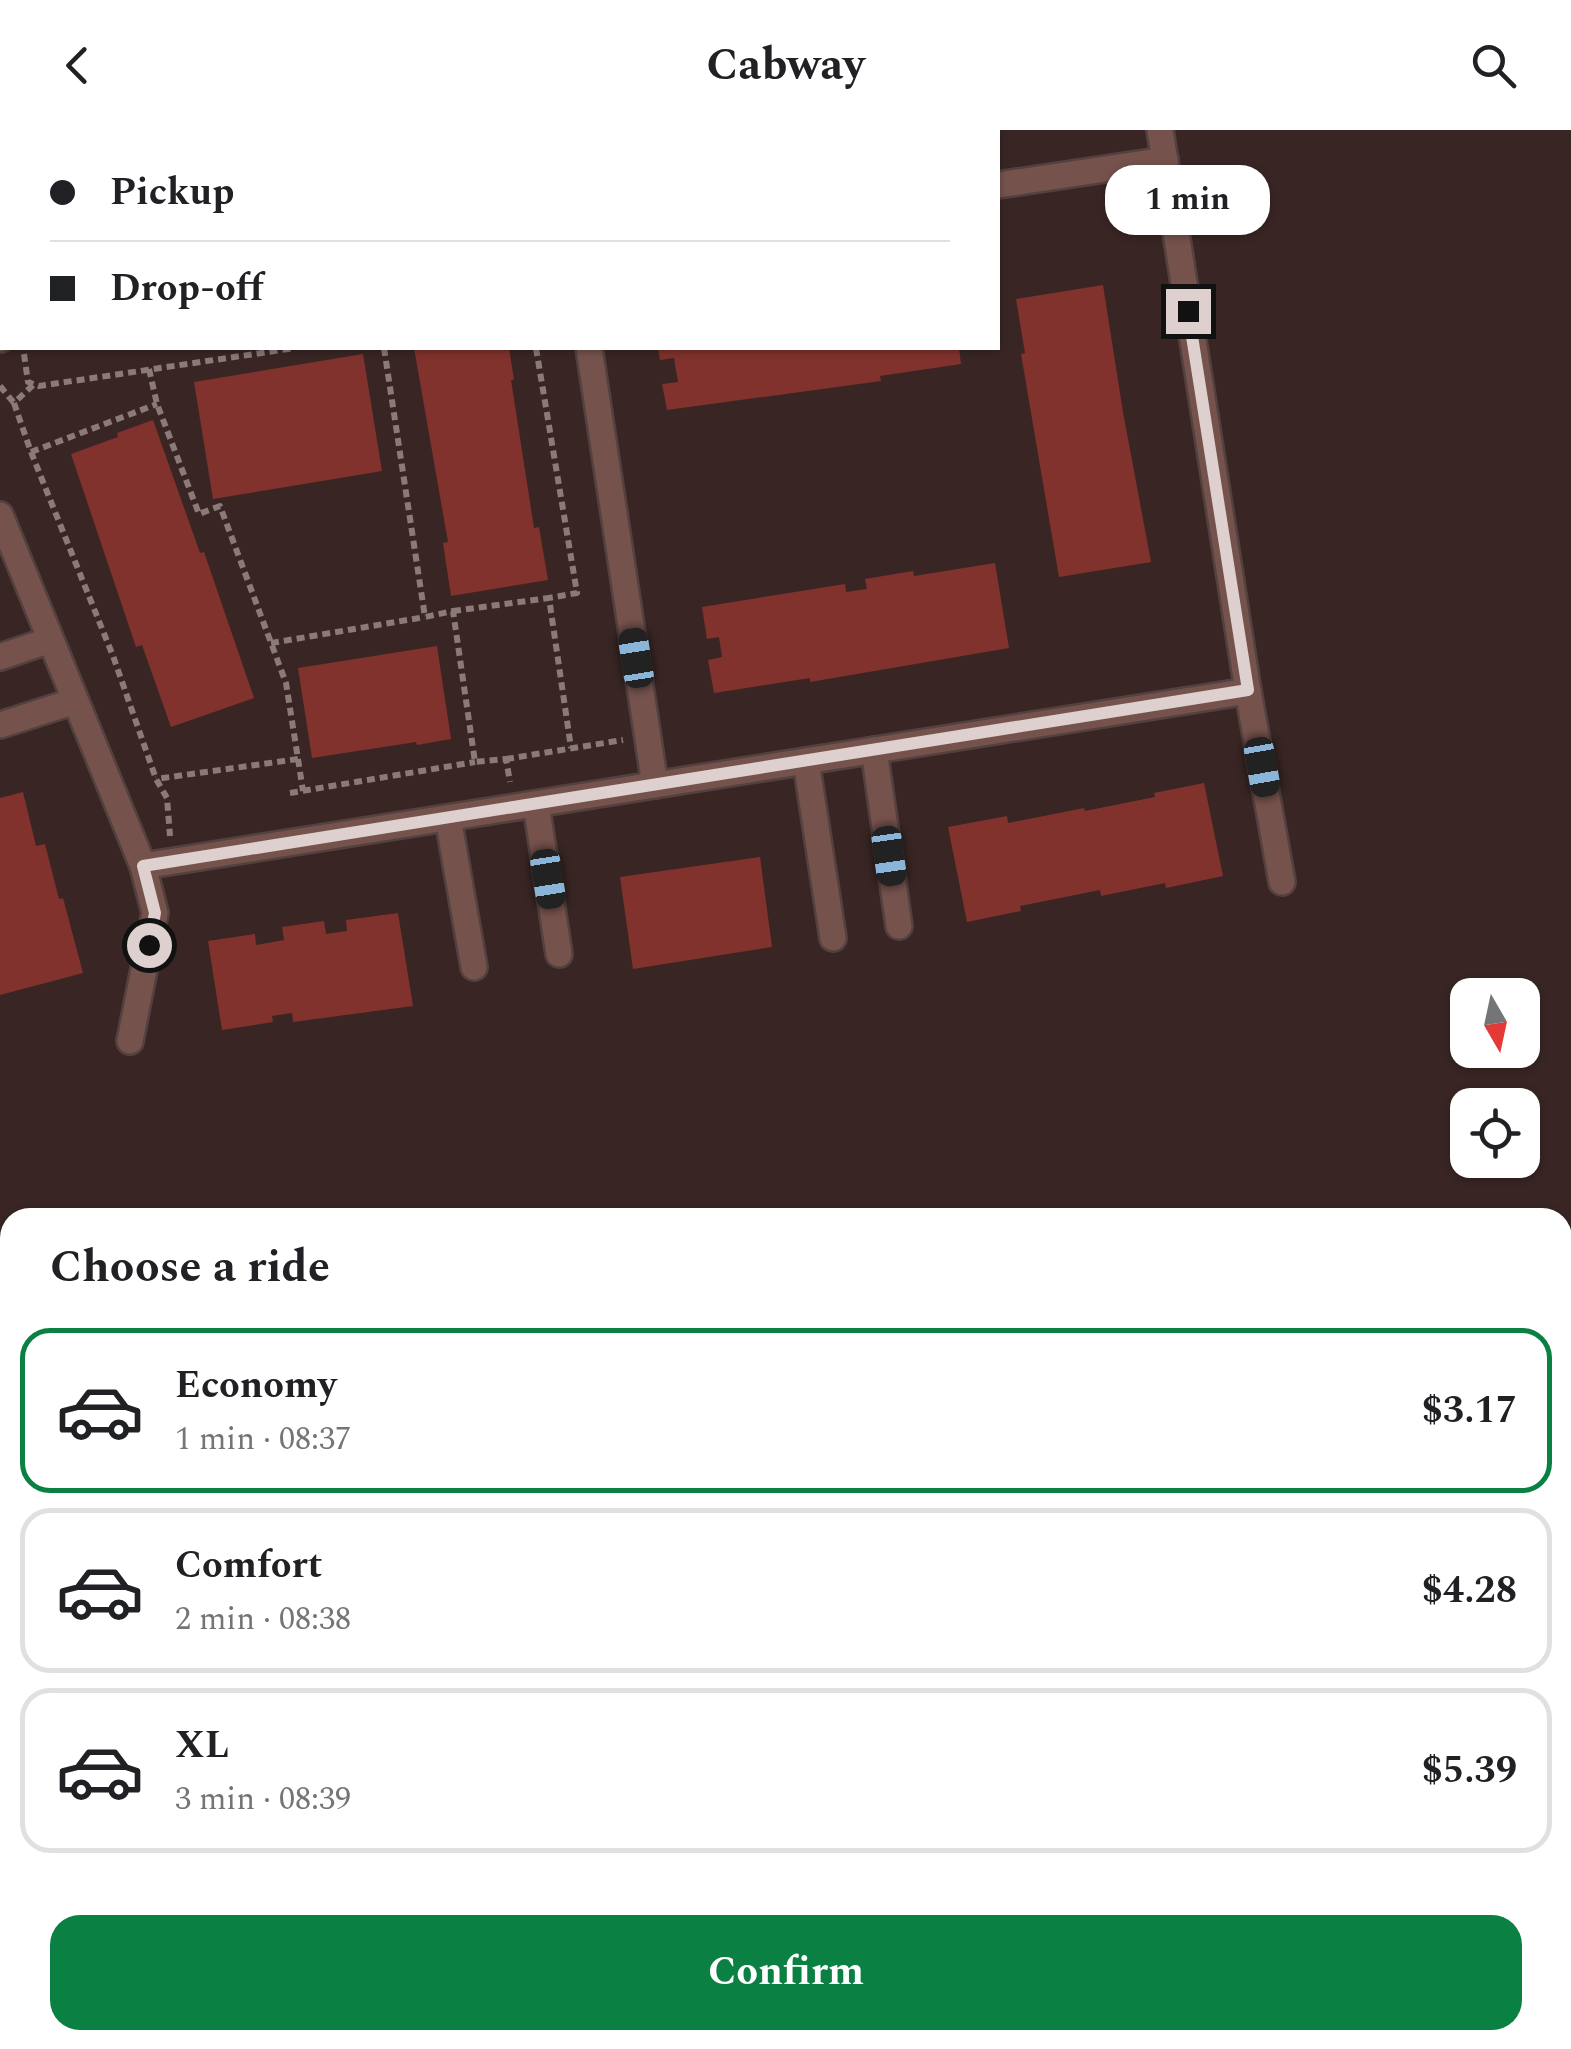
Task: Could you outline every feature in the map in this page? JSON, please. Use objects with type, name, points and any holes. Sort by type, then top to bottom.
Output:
[{"type":"lane","points":[[1160,130],[1282,882]]},
{"type":"lane","points":[[1000,185],[1165,160]]},
{"type":"lane","points":[[589,350],[655,785]]},
{"type":"lane","points":[[0,515],[143,866],[155,913],[130,1041]]},
{"type":"lane","points":[[0,657],[50,640]]},
{"type":"lane","points":[[143,866],[1248,690]]},
{"type":"lane","points":[[0,725],[75,700]]},
{"type":"lane","points":[[874,750],[899,926]]},
{"type":"lane","points":[[806,761],[833,938]]},
{"type":"lane","points":[[525,806],[559,954]]},
{"type":"lane","points":[[448,818],[474,967]]},
{"type":"path","points":[[24,350],[28,382],[33,386]]},
{"type":"path","points":[[14,403],[33,386],[280,350]]},
{"type":"path","points":[[384,350],[425,617]]},
{"type":"path","points":[[272,643],[577,592],[536,350]]},
{"type":"path","points":[[149,369],[157,404],[199,514],[220,506],[272,643],[286,683],[303,791]]},
{"type":"path","points":[[0,387],[14,403],[113,656],[156,779],[167,798],[176,861]]},
{"type":"path","points":[[30,452],[157,404]]},
{"type":"path","points":[[549,598],[570,748]]},
{"type":"path","points":[[453,611],[474,762]]},
{"type":"path","points":[[290,793],[648,736]]},
{"type":"path","points":[[156,779],[298,759]]},
{"type":"path","points":[[506,759],[525,806]]},
{"type":"building","points":[[1103,285],[1151,562],[1059,577],[1021,354],[1025,353],[1016,299]]},
{"type":"building","points":[[414,350],[509,350],[534,528],[539,527],[548,580],[451,596],[443,543],[448,542]]},
{"type":"building","points":[[658,350],[959,350],[961,364],[880,376],[881,381],[667,410],[662,384],[678,382],[674,358],[660,360]]},
{"type":"building","points":[[363,354],[382,471],[213,499],[194,382]]},
{"type":"building","points":[[153,420],[254,698],[171,727],[142,645],[136,647],[71,454]]},
{"type":"building","points":[[995,563],[1009,648],[810,682],[810,678],[714,693],[708,660],[722,657],[719,637],[707,639],[702,607],[845,584],[846,592],[867,589],[865,579],[913,571],[914,576]]},
{"type":"building","points":[[437,646],[451,739],[312,758],[298,668]]},
{"type":"building","points":[[1204,783],[1223,876],[1101,896],[1100,890],[1020,906],[1021,911],[967,922],[948,827],[1007,816],[1008,823],[1084,808],[1085,811]]},
{"type":"building","points":[[23,792],[36,846],[45,844],[83,973],[0,995],[0,798]]},
{"type":"building","points":[[760,857],[772,947],[633,969],[620,877]]},
{"type":"building","points":[[398,913],[413,1006],[293,1022],[292,1013],[272,1016],[273,1022],[222,1030],[208,941],[255,934],[256,945],[284,940],[282,927],[324,921],[326,934],[347,931],[346,920]]},
{"type":"route","points":[[149,945],[155,913],[143,866],[1248,690],[1188,311]]}]
